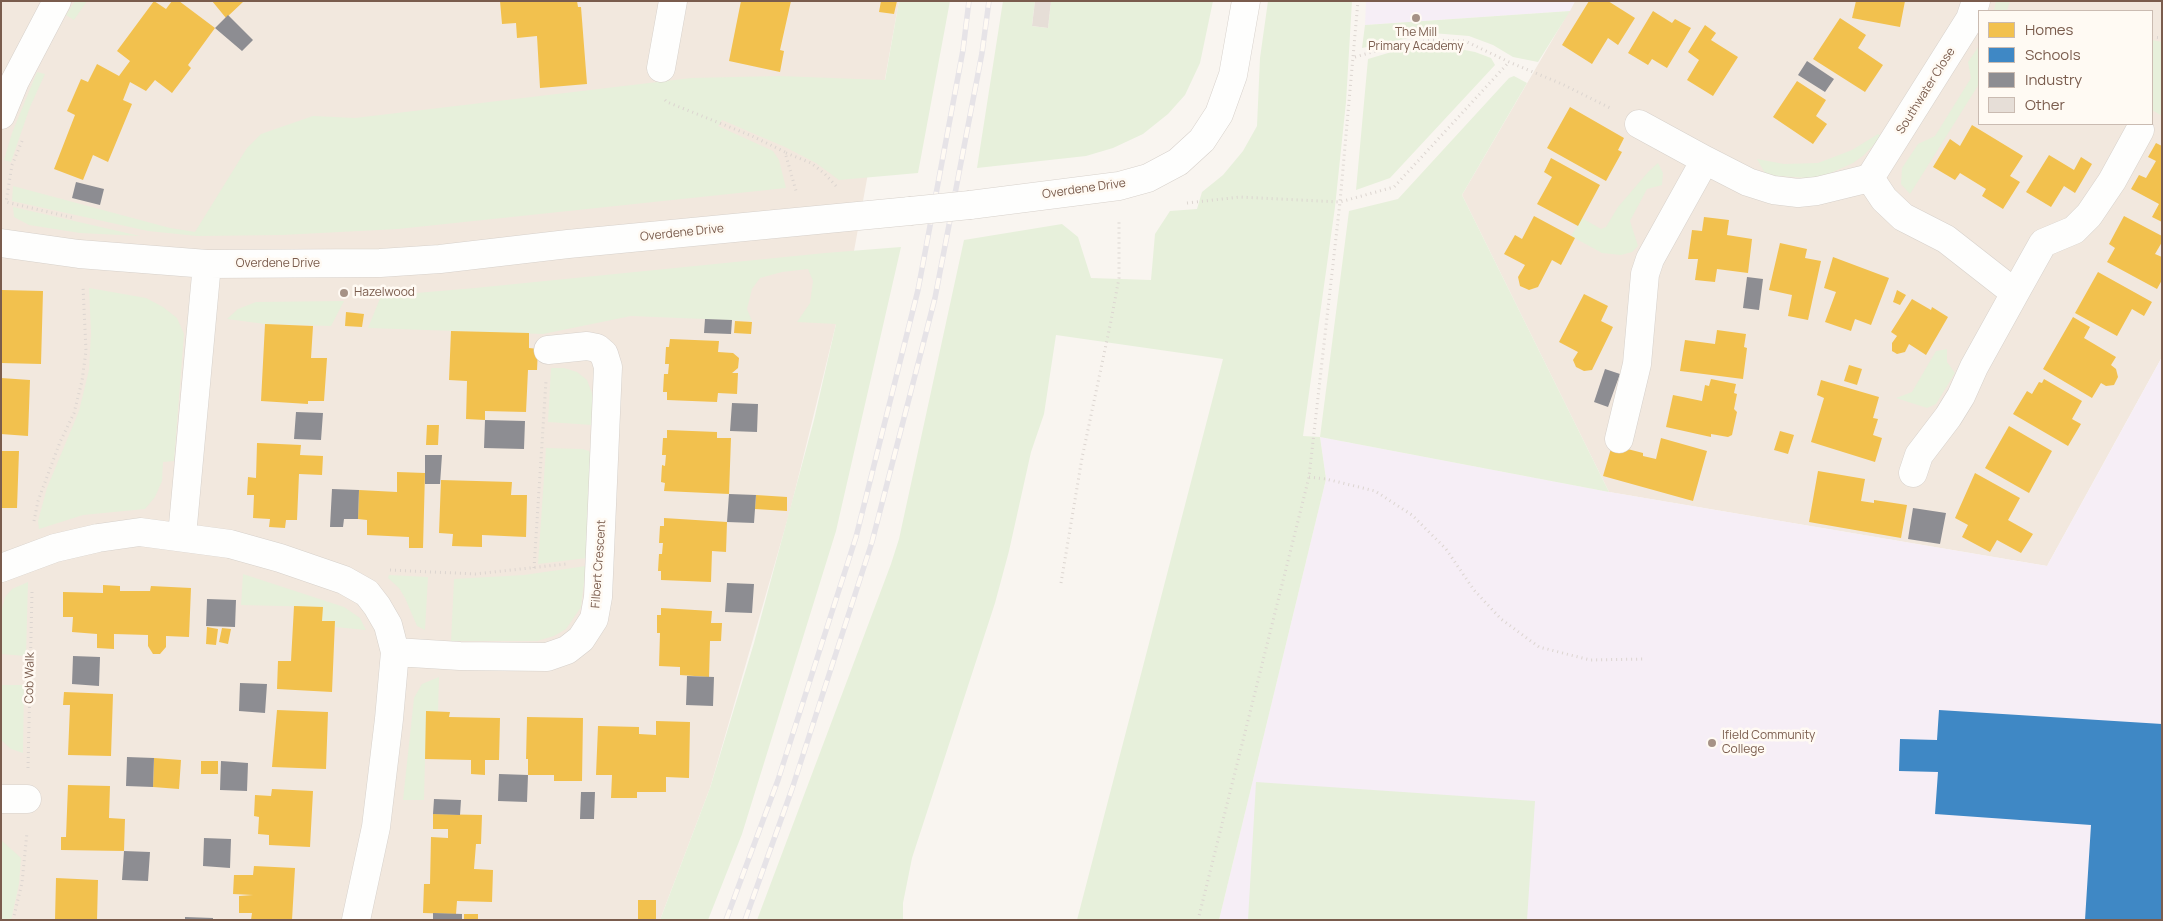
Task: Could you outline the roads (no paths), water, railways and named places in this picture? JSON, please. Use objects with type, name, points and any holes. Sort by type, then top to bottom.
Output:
[{"type":"street","points":[[1,116],[15,81],[57,1]]},
{"type":"street","points":[[662,81],[673,1]]},
{"type":"street","name":"Overdene Drive","points":[[1,243],[79,254],[207,264],[313,264],[440,258],[970,205],[1119,186],[1148,178],[1178,162],[1202,140],[1219,114],[1233,75],[1246,1]]},
{"type":"street","name":"Southwater Close","points":[[1870,178],[1970,19],[1976,1]]},
{"type":"street","points":[[1639,124],[1748,182],[1773,190],[1798,193],[1817,191],[1870,178],[1884,199],[1903,217],[1946,239],[2015,293]]},
{"type":"street","points":[[1913,473],[1919,455],[1948,417],[2043,244],[2074,230],[2089,215],[2112,181],[2140,130]]},
{"type":"street","points":[[1619,439],[1637,364],[1645,274],[1650,259],[1704,160]]},
{"type":"street","points":[[182,536],[207,264]]},
{"type":"street","name":"Filbert Crescent","points":[[395,652],[525,657],[547,656],[567,650],[581,639],[594,619],[598,597],[608,367],[604,354],[597,348],[587,346],[548,350]]},
{"type":"street","points":[[1,568],[55,548],[98,538],[140,532],[182,536],[230,544],[280,558],[344,580],[367,593],[388,625],[395,652],[376,827],[356,920]]},
{"type":"railway","points":[[726,920],[778,780],[856,537],[918,290],[963,50],[969,1]]},
{"type":"railway","points":[[745,920],[792,789],[872,542],[935,298],[982,53],[989,1]]},
{"type":"place","name":"The Mill Primary Academy","points":[[1416,18]]},
{"type":"place","name":"Hazelwood","points":[[344,293]]},
{"type":"place","name":"Ifield Community College","points":[[1712,743]]}]
